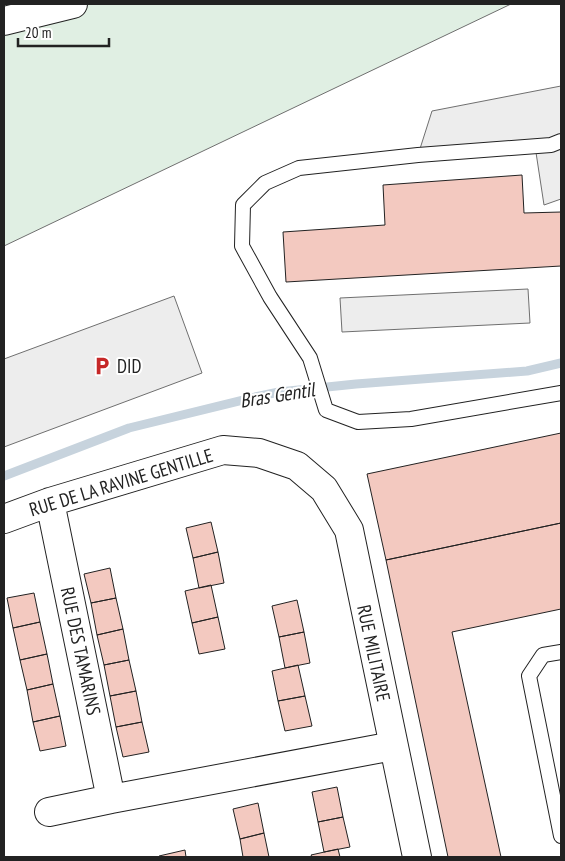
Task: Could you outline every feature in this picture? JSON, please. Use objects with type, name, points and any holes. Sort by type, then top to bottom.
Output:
[{"type":"street","points":[[4,21],[73,4]]},
{"type":"street","name":"RUE DE LA RAVINE GENTILLE","points":[[4,519],[50,502],[223,450],[259,453],[297,466]]},
{"type":"street","name":"RUE MILITAIRE","points":[[297,466],[324,489],[348,530],[417,857]]},
{"type":"street","name":"RUE DES TAMARINS","points":[[50,502],[111,799]]},
{"type":"street","points":[[49,812],[393,746]]},
{"type":"lane","points":[[561,141],[551,144],[418,154],[298,168],[265,184],[242,205],[242,246],[270,297],[310,358],[326,410],[358,422],[411,419],[561,393]]},
{"type":"lane","points":[[561,652],[543,655],[529,676],[561,836]]},
{"type":"green space","points":[[4,4],[511,4],[4,246]]},
{"type":"shaded area","points":[[561,86],[561,199],[544,205],[535,146],[418,155],[432,111]]},
{"type":"shaded area","points":[[528,289],[530,323],[342,332],[340,298]]},
{"type":"shaded area","name":"DID","points":[[174,296],[202,373],[4,447],[4,359]]},
{"type":"building","points":[[522,175],[524,213],[561,212],[561,266],[286,282],[283,232],[385,225],[383,185]]},
{"type":"building","points":[[561,433],[561,523],[386,560],[367,474]]},
{"type":"building","points":[[211,522],[218,552],[193,558],[186,528]]},
{"type":"building","points":[[561,523],[561,609],[452,632],[501,857],[448,857],[386,560]]},
{"type":"building","points":[[218,552],[224,583],[199,588],[193,558]]},
{"type":"building","points":[[110,568],[116,598],[91,603],[84,574]]},
{"type":"building","points":[[211,585],[218,617],[192,623],[185,591]]},
{"type":"building","points":[[34,593],[40,622],[13,628],[7,598]]},
{"type":"building","points":[[116,598],[123,629],[97,635],[91,603]]},
{"type":"building","points":[[297,600],[304,632],[279,637],[272,606]]},
{"type":"building","points":[[218,617],[225,649],[199,654],[192,623]]},
{"type":"building","points":[[40,622],[47,654],[20,660],[13,628]]},
{"type":"building","points":[[123,629],[129,660],[104,665],[97,635]]},
{"type":"building","points":[[304,632],[310,663],[285,668],[279,637]]},
{"type":"building","points":[[47,654],[53,684],[27,690],[20,660]]},
{"type":"building","points":[[129,660],[136,691],[110,696],[104,665]]},
{"type":"building","points":[[298,665],[305,696],[278,701],[272,671]]},
{"type":"building","points":[[53,684],[60,716],[33,722],[27,690]]},
{"type":"building","points":[[136,691],[142,722],[116,727],[110,696]]},
{"type":"building","points":[[305,696],[312,726],[285,731],[278,701]]},
{"type":"building","points":[[60,716],[66,746],[40,751],[33,722]]},
{"type":"building","points":[[142,722],[149,752],[123,757],[116,727]]},
{"type":"building","points":[[337,787],[343,817],[318,822],[312,792]]},
{"type":"building","points":[[258,803],[264,833],[240,839],[233,809]]},
{"type":"building","points":[[343,817],[350,847],[324,852],[318,822]]},
{"type":"building","points":[[264,833],[269,857],[243,857],[240,839]]},
{"type":"building","points":[[338,849],[340,857],[312,857],[311,855]]},
{"type":"building","points":[[185,850],[186,857],[159,856]]},
{"type":"waterway","name":"Bras Gentil","points":[[4,476],[129,428],[279,392],[527,371],[561,363]]},
{"type":"place","name":"DID","points":[[102,366]]}]
